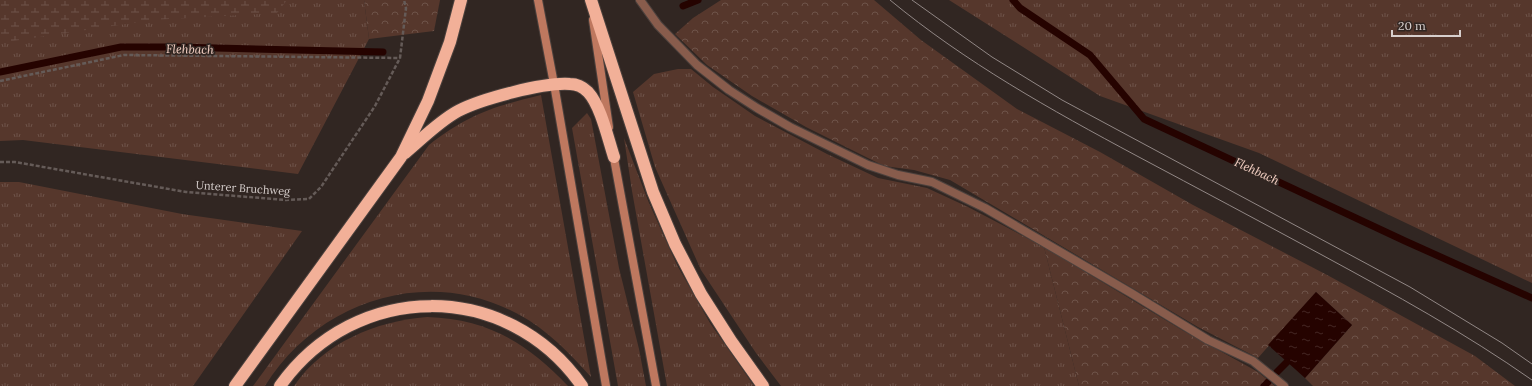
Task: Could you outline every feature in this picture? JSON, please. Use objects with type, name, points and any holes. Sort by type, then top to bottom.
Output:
[{"type":"highway","points":[[235,386],[400,157],[428,101],[450,42],[461,0]]},
{"type":"highway","points":[[590,0],[653,192],[675,244],[709,306],[731,342],[763,386]]},
{"type":"highway","points":[[400,157],[440,123],[457,111],[496,96],[554,84],[581,86],[595,100],[614,157]]},
{"type":"highway","points":[[280,386],[293,368],[318,344],[348,325],[380,312],[414,306],[449,306],[484,313],[516,326],[545,345],[570,369],[582,386]]},
{"type":"main road","points":[[538,0],[606,386]]},
{"type":"main road","points":[[590,0],[614,157],[656,386]]},
{"type":"lane","points":[[640,0],[658,26],[697,66],[724,87],[757,108],[790,127],[868,165],[898,175],[932,182],[985,208],[1131,293],[1216,345],[1253,361],[1284,386]]},
{"type":"path","name":"Unterer Bruchweg","points":[[0,162],[16,162],[186,192],[286,200],[309,199],[321,187],[375,106],[400,58],[406,8],[404,0]]},
{"type":"path","points":[[0,81],[124,55],[400,58]]},
{"type":"green space","points":[[0,0],[364,0],[369,39],[298,174],[23,140],[0,141]]},
{"type":"green space","points":[[0,0],[287,0],[277,13],[152,20],[0,43]]},
{"type":"green space","points":[[364,0],[440,0],[434,31],[369,39]]},
{"type":"green space","points":[[721,0],[874,0],[921,40],[1017,109],[1100,152],[1193,205],[1329,276],[1475,356],[1515,386],[1313,386],[1305,378],[1352,325],[1316,292],[1258,358],[1198,327],[950,180],[914,170],[884,166],[806,127],[752,96],[707,65],[675,34],[693,18]]},
{"type":"green space","points":[[949,0],[1532,0],[1532,283],[1259,153],[1100,96]]},
{"type":"green space","points":[[678,69],[691,69],[713,87],[755,116],[827,154],[878,178],[927,188],[968,207],[1044,247],[1079,386],[781,386],[756,353],[701,270],[655,167],[633,92],[654,74]]},
{"type":"green space","points":[[541,95],[591,377],[566,351],[529,320],[483,299],[448,292],[412,293],[378,299],[345,313],[314,332],[287,356],[265,386],[253,386],[429,145],[456,126],[482,113],[509,103]]},
{"type":"green space","points":[[587,113],[591,119],[619,268],[639,349],[646,386],[618,386],[572,128]]},
{"type":"green space","points":[[624,138],[649,203],[677,265],[710,323],[754,386],[667,386]]},
{"type":"green space","points":[[0,182],[19,182],[182,214],[302,231],[193,386],[0,386]]},
{"type":"green space","points":[[1044,247],[1182,330],[1258,372],[1275,386],[1079,386]]},
{"type":"green space","points":[[427,317],[469,323],[488,328],[505,336],[537,357],[568,386],[294,386],[306,371],[320,358],[335,346],[352,337],[389,323]]},
{"type":"water","points":[[1316,292],[1352,325],[1305,378],[1268,345]]},
{"type":"waterway","name":"Flehbach","points":[[683,6],[698,0]]},
{"type":"waterway","name":"Flehbach","points":[[1013,0],[1020,8],[1090,55],[1144,119],[1405,241],[1532,298]]},
{"type":"waterway","name":"Flehbach","points":[[0,72],[121,47],[383,52]]},
{"type":"waterway","points":[[1277,372],[1287,362]]},
{"type":"waterway","points":[[1264,386],[1268,382]]},
{"type":"tram line","points":[[890,0],[948,44],[1041,103],[1402,299],[1481,346],[1532,380]]},
{"type":"tram line","points":[[912,0],[992,57],[1062,100],[1410,287],[1502,343],[1532,364]]}]
